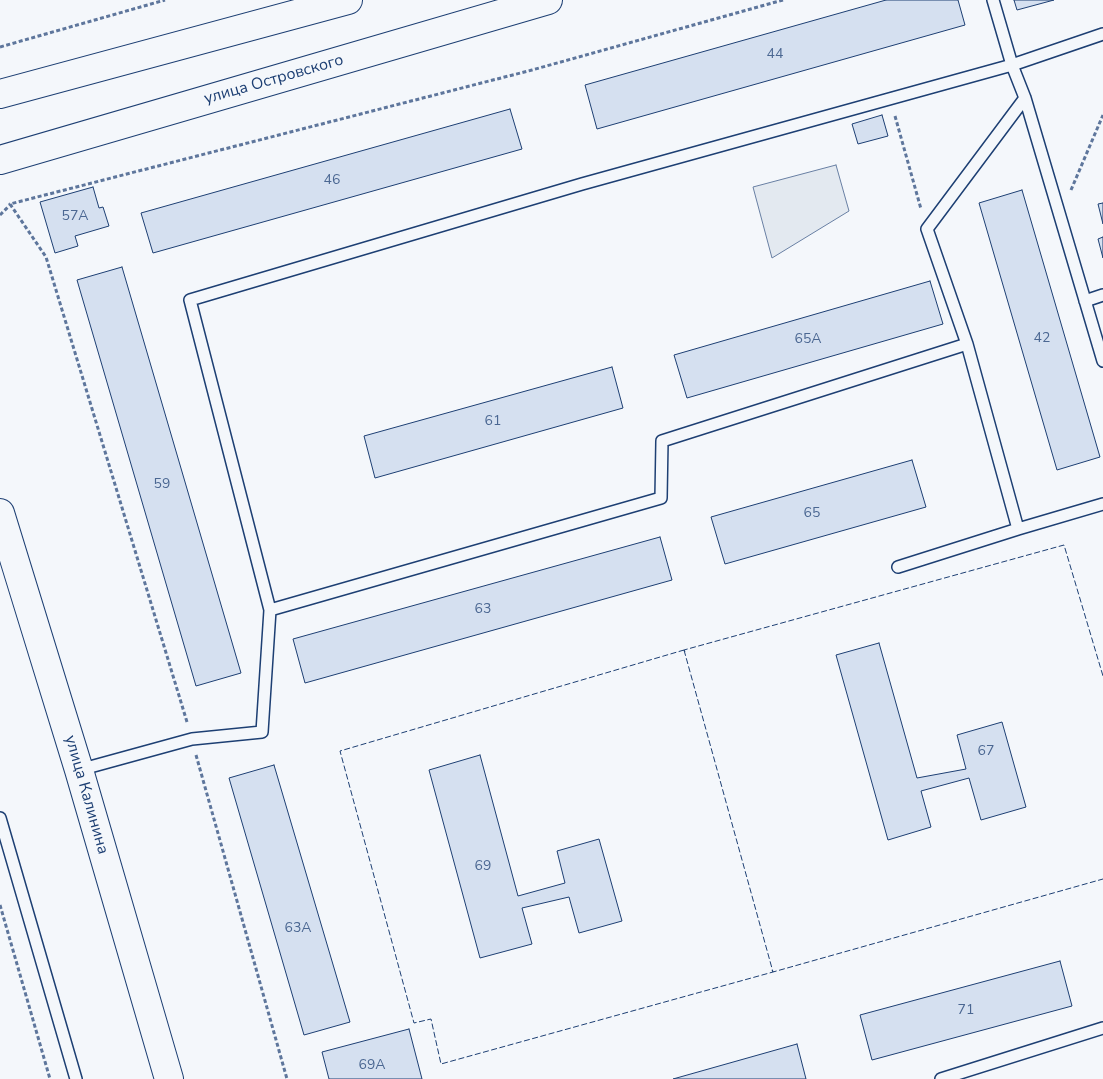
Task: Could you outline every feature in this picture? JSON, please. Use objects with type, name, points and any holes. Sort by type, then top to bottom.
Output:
[{"type":"main road","points":[[0,94],[348,0]]},
{"type":"main road","name":"улица Островского","points":[[0,160],[548,0]]},
{"type":"main road","name":"улица Калинина","points":[[0,513],[79,770],[169,1079]]},
{"type":"lane","points":[[993,0],[1012,65],[1025,98],[1103,361]]},
{"type":"lane","points":[[79,770],[192,739],[262,732],[270,610],[190,300],[572,187],[1012,65],[1103,34]]},
{"type":"lane","points":[[1018,529],[966,344],[927,229],[1025,98]]},
{"type":"lane","points":[[1084,301],[1103,296]]},
{"type":"lane","points":[[270,610],[661,498],[662,441],[966,344]]},
{"type":"lane","points":[[898,567],[1103,504]]},
{"type":"lane","points":[[0,818],[76,1079]]},
{"type":"lane","points":[[941,1079],[1103,1028]]},
{"type":"path","points":[[0,47],[165,0]]},
{"type":"path","points":[[0,215],[10,204],[532,70],[783,0]]},
{"type":"path","points":[[890,99],[927,229]]},
{"type":"path","points":[[1060,217],[1103,115]]},
{"type":"path","points":[[10,204],[46,257],[192,739],[287,1079]]},
{"type":"path","points":[[0,905],[50,1079]]},
{"type":"shaded area","points":[[836,165],[849,211],[772,258],[753,187]]},
{"type":"building","points":[[886,0],[958,0],[965,25],[597,129],[585,85]]},
{"type":"building","points":[[1014,0],[1054,0],[1017,10]]},
{"type":"building","points":[[510,109],[522,149],[153,253],[141,213]]},
{"type":"building","points":[[882,115],[888,136],[858,144],[852,124]]},
{"type":"building","points":[[93,187],[99,208],[103,207],[109,226],[75,236],[78,246],[55,253],[40,202]]},
{"type":"building","points":[[1022,190],[1100,457],[1057,470],[979,203]]},
{"type":"building","points":[[1103,203],[1103,224],[1098,204]]},
{"type":"building","points":[[1103,237],[1103,258],[1098,239]]},
{"type":"building","points":[[122,267],[241,673],[196,686],[77,280]]},
{"type":"building","points":[[930,281],[943,324],[687,398],[674,355]]},
{"type":"building","points":[[612,367],[623,408],[375,478],[364,436]]},
{"type":"building","points":[[912,460],[926,507],[725,564],[711,517]]},
{"type":"building","points":[[660,537],[672,580],[305,683],[293,639]]},
{"type":"building","points":[[879,643],[917,778],[966,769],[957,735],[1002,722],[1026,807],[981,820],[969,778],[921,791],[931,827],[888,840],[836,655]]},
{"type":"building","points":[[480,755],[518,896],[565,883],[557,851],[599,839],[622,921],[579,933],[569,897],[522,908],[532,944],[480,958],[429,770]]},
{"type":"building","points":[[274,765],[350,1022],[304,1035],[229,778]]},
{"type":"building","points":[[1060,961],[1072,1006],[872,1060],[860,1015]]},
{"type":"building","points":[[409,1029],[422,1079],[329,1079],[322,1052]]},
{"type":"building","points":[[797,1044],[806,1079],[673,1079]]},
{"type":"fence","points":[[685,652],[684,650],[1064,545],[1103,676]]},
{"type":"fence","points":[[684,650],[773,972],[441,1064],[431,1019],[414,1023],[340,751],[684,650]]},
{"type":"fence","points":[[772,970],[773,972],[1103,879]]}]
